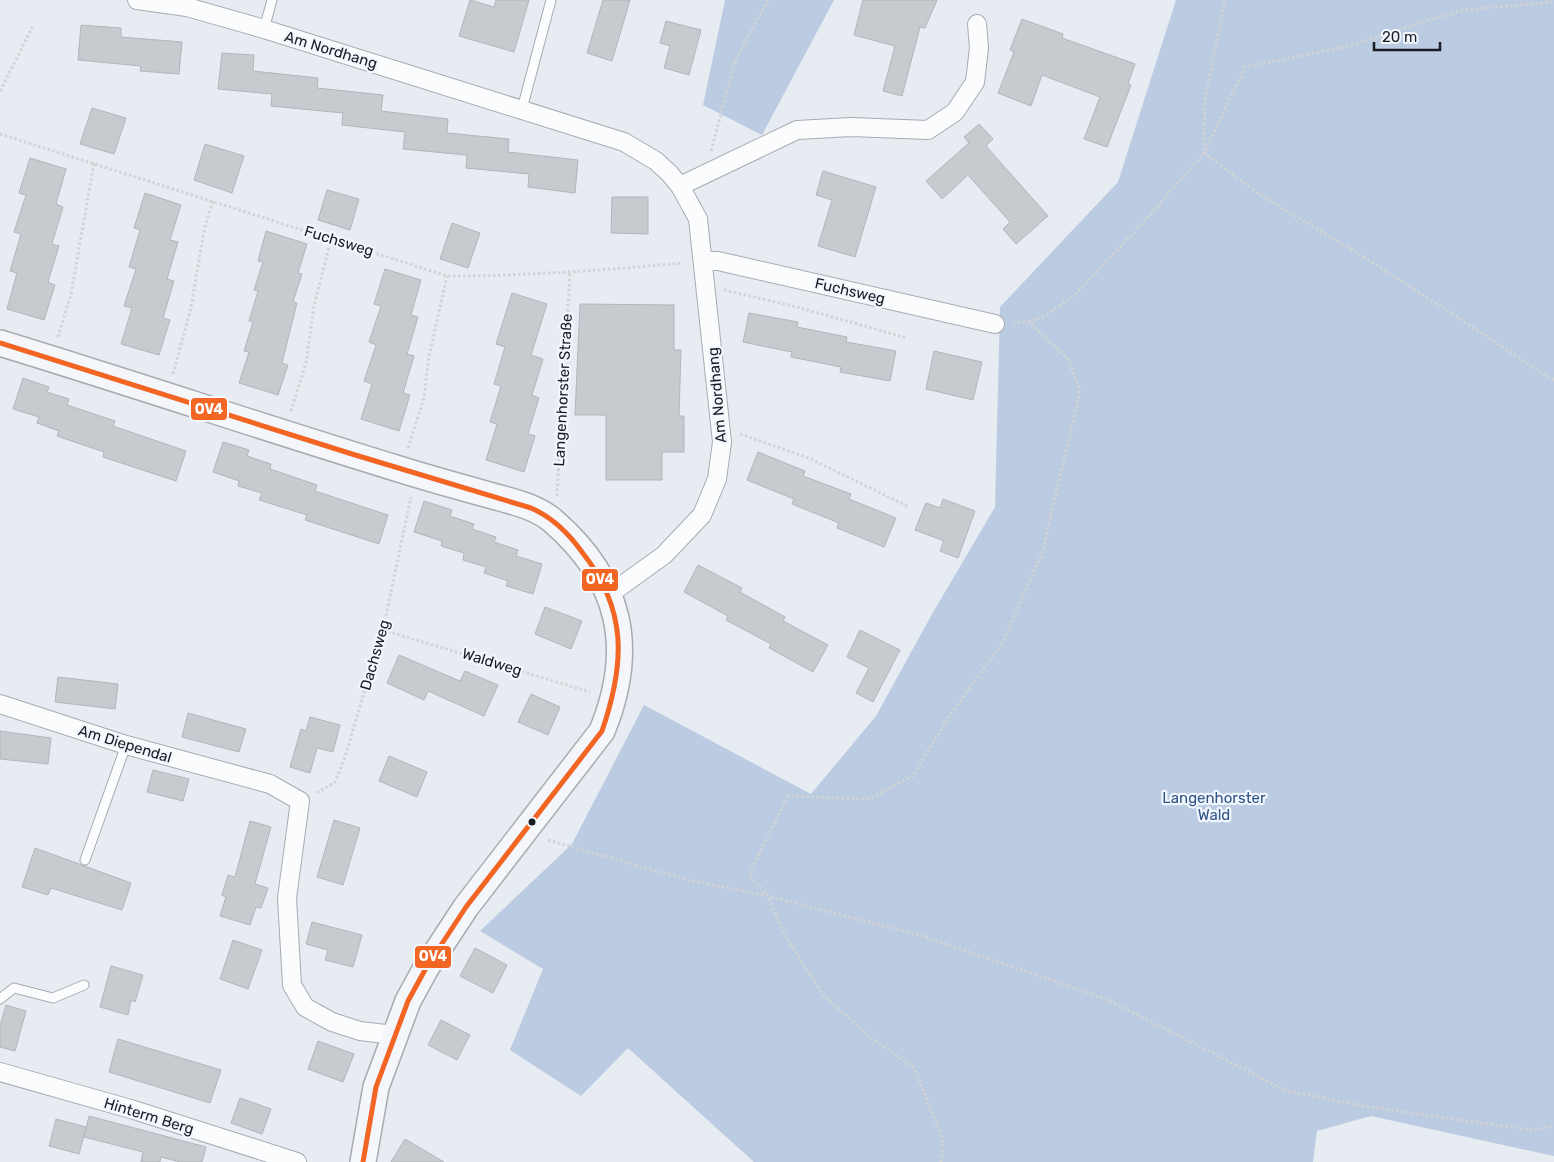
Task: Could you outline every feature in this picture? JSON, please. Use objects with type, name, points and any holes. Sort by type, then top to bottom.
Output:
[{"type":"street","name":"Am Nordhang","points":[[137,0],[187,7],[264,29],[624,142],[656,161],[680,186],[698,219],[697,261],[722,442],[717,480],[702,515],[664,554],[610,594]]},
{"type":"street","points":[[680,186],[797,130],[852,127],[928,130],[955,112],[975,82],[979,48],[978,24]]},
{"type":"street","name":"Fuchsweg","points":[[697,261],[718,261],[995,324]]},
{"type":"street","points":[[0,343],[374,462],[525,506],[552,519],[594,566],[610,594],[616,614],[620,659],[611,707],[602,731],[445,936],[408,1000],[376,1087],[363,1162]]},
{"type":"street","name":"Am Diependal","points":[[0,704],[126,745],[270,784],[300,801]]},
{"type":"street","points":[[300,801],[287,898],[292,986],[306,1007],[332,1022],[360,1031],[394,1035]]},
{"type":"street","name":"Hinterm Berg","points":[[0,1072],[134,1110],[297,1162]]},
{"type":"lane","points":[[264,29],[272,0]]},
{"type":"lane","points":[[522,109],[551,0]]},
{"type":"lane","points":[[85,860],[126,745]]},
{"type":"lane","points":[[0,999],[14,988],[53,998],[84,985]]},
{"type":"path","points":[[712,171],[708,159],[735,62],[768,0]]},
{"type":"path","points":[[1204,153],[1205,98],[1225,0]]},
{"type":"path","points":[[995,324],[1029,322],[1044,316],[1077,293],[1204,153],[1245,67],[1344,47],[1463,10],[1554,2]]},
{"type":"path","points":[[0,91],[33,26]]},
{"type":"path","name":"Fuchsweg","points":[[0,134],[447,276],[506,276],[697,261]]},
{"type":"path","points":[[1204,153],[1259,194],[1367,259],[1554,380]]},
{"type":"path","points":[[56,342],[71,294],[94,163]]},
{"type":"path","points":[[172,379],[190,312],[205,226],[213,201]]},
{"type":"path","points":[[290,416],[306,362],[314,306],[331,239]]},
{"type":"path","name":"Langenhorster Straße","points":[[557,501],[570,272]]},
{"type":"path","points":[[407,453],[424,398],[429,356],[447,276]]},
{"type":"path","points":[[721,290],[797,307],[907,338]]},
{"type":"path","points":[[941,1162],[943,1140],[914,1068],[871,1038],[823,995],[786,937],[768,896],[749,874],[788,796],[869,799],[913,776],[950,715],[1003,642],[1043,550],[1080,391],[1068,359],[1029,322]]},
{"type":"path","points":[[736,432],[811,459],[909,507]]},
{"type":"path","name":"Dachsweg","points":[[300,801],[335,782],[344,760],[383,630],[411,495]]},
{"type":"path","name":"Waldweg","points":[[383,630],[594,693]]},
{"type":"path","points":[[524,834],[688,880],[768,896],[920,935],[1108,1000],[1285,1090],[1363,1106],[1531,1130],[1554,1126]]},
{"type":"green space","points":[[725,0],[834,0],[762,135],[703,105]]},
{"type":"green space","name":"Langenhorster Wald","points":[[1176,0],[1554,0],[1554,1156],[1371,1116],[1317,1131],[1313,1162],[754,1162],[628,1048],[581,1096],[510,1050],[543,969],[480,931],[572,844],[644,705],[811,794],[876,716],[931,616],[995,507],[1000,307],[1118,182]]},
{"type":"building","points":[[470,0],[494,7],[496,0],[529,0],[514,52],[459,36]]},
{"type":"building","points":[[603,0],[630,0],[612,61],[587,53]]},
{"type":"building","points":[[863,0],[937,0],[925,28],[920,27],[902,96],[883,91],[895,46],[854,35]]},
{"type":"building","points":[[1022,19],[1063,34],[1062,38],[1135,64],[1128,84],[1131,85],[1107,147],[1084,139],[1100,97],[1042,75],[1031,106],[998,93],[1014,52],[1010,50]]},
{"type":"building","points":[[666,21],[701,30],[689,75],[664,68],[670,46],[660,43]]},
{"type":"building","points":[[81,25],[121,28],[121,37],[182,42],[179,74],[140,71],[141,66],[78,60]]},
{"type":"building","points":[[222,53],[254,55],[253,71],[318,78],[317,88],[383,95],[381,111],[448,119],[447,133],[509,139],[508,152],[578,160],[575,193],[528,187],[529,174],[466,168],[467,155],[403,149],[405,132],[342,125],[343,113],[271,106],[272,94],[218,89]]},
{"type":"building","points":[[92,108],[126,118],[114,154],[80,144]]},
{"type":"building","points":[[979,124],[993,139],[986,146],[1048,216],[1016,244],[1003,229],[1010,222],[968,175],[942,199],[926,181],[969,143],[964,137]]},
{"type":"building","points":[[205,144],[244,156],[232,193],[194,180]]},
{"type":"building","points":[[30,158],[66,169],[56,204],[63,207],[52,244],[59,246],[48,282],[55,285],[44,320],[7,309],[17,273],[10,271],[21,234],[14,232],[26,195],[19,193]]},
{"type":"building","points":[[823,171],[876,187],[855,257],[818,246],[832,200],[816,195]]},
{"type":"building","points":[[327,190],[359,199],[350,230],[318,220]]},
{"type":"building","points":[[145,193],[181,205],[170,240],[178,242],[167,279],[174,281],[163,318],[170,320],[159,355],[121,344],[132,308],[124,306],[136,269],[129,267],[140,230],[134,228]]},
{"type":"building","points":[[612,197],[648,197],[648,234],[611,233]]},
{"type":"building","points":[[452,223],[480,233],[468,268],[440,259]]},
{"type":"building","points":[[266,231],[307,244],[298,273],[302,274],[293,302],[297,303],[282,363],[288,365],[278,395],[239,383],[249,352],[244,351],[253,322],[249,321],[258,291],[254,290],[263,262],[258,261]]},
{"type":"building","points":[[385,269],[421,280],[411,315],[418,317],[407,354],[414,356],[403,393],[410,395],[399,431],[361,419],[372,384],[364,381],[376,345],[369,342],[381,306],[374,304]]},
{"type":"building","points":[[512,293],[547,304],[531,355],[543,359],[532,395],[539,398],[528,434],[535,436],[524,472],[486,460],[497,424],[490,422],[501,386],[494,384],[505,347],[496,344]]},
{"type":"building","points":[[580,304],[674,305],[674,350],[681,350],[679,416],[684,416],[684,452],[662,452],[662,480],[606,480],[606,415],[575,415]]},
{"type":"building","points":[[749,313],[798,322],[797,327],[847,337],[846,342],[896,351],[890,381],[840,372],[841,367],[791,357],[792,352],[743,342]]},
{"type":"building","points":[[934,351],[982,362],[973,400],[926,389]]},
{"type":"building","points":[[23,378],[49,387],[47,392],[69,399],[67,405],[115,421],[113,426],[186,451],[176,481],[103,457],[104,452],[57,436],[59,431],[37,423],[39,417],[13,409]]},
{"type":"building","points":[[223,442],[249,450],[247,456],[271,464],[270,469],[317,485],[315,491],[388,515],[379,544],[305,520],[307,515],[259,500],[262,493],[238,486],[239,481],[213,472]]},
{"type":"building","points":[[758,452],[805,471],[803,476],[851,494],[849,499],[896,518],[884,547],[837,528],[839,523],[792,504],[794,499],[747,480]]},
{"type":"building","points":[[943,499],[975,511],[958,558],[940,551],[944,541],[915,530],[926,503],[940,508]]},
{"type":"building","points":[[424,501],[452,510],[450,516],[474,524],[472,529],[496,537],[494,542],[518,550],[516,556],[542,564],[533,594],[506,586],[508,581],[484,573],[486,567],[463,560],[464,553],[441,546],[442,541],[414,532]]},
{"type":"building","points":[[698,565],[742,588],[740,592],[785,617],[783,621],[828,645],[813,672],[769,648],[771,644],[726,620],[728,616],[684,592]]},
{"type":"building","points":[[545,607],[582,621],[571,649],[535,634]]},
{"type":"building","points":[[860,630],[900,650],[873,702],[856,693],[869,668],[847,657]]},
{"type":"building","points":[[399,655],[460,681],[465,671],[498,685],[484,716],[428,691],[424,700],[387,683]]},
{"type":"building","points":[[58,677],[118,684],[115,709],[55,702]]},
{"type":"building","points":[[531,694],[560,707],[548,735],[518,722]]},
{"type":"building","points":[[188,713],[246,729],[239,752],[182,737]]},
{"type":"building","points":[[310,717],[340,725],[333,752],[317,748],[310,773],[290,767],[301,729],[306,731]]},
{"type":"building","points":[[0,731],[51,738],[48,764],[0,759]]},
{"type":"building","points":[[389,756],[427,772],[417,797],[379,781]]},
{"type":"building","points":[[153,770],[189,779],[183,801],[147,792]]},
{"type":"building","points":[[334,820],[360,828],[343,885],[317,877]]},
{"type":"building","points":[[250,821],[271,827],[255,884],[268,888],[261,908],[256,907],[250,925],[220,916],[226,897],[222,895],[228,875],[235,877]]},
{"type":"building","points":[[35,848],[131,883],[122,910],[51,888],[48,895],[22,887]]},
{"type":"building","points":[[312,922],[362,935],[353,967],[325,960],[328,950],[306,944]]},
{"type":"building","points":[[233,940],[262,950],[248,989],[220,979]]},
{"type":"building","points":[[475,948],[507,965],[493,993],[460,976]]},
{"type":"building","points":[[111,966],[143,975],[135,1002],[131,1000],[128,1015],[100,1007]]},
{"type":"building","points":[[6,1005],[26,1011],[15,1051],[0,1047],[0,1026]]},
{"type":"building","points":[[441,1020],[470,1035],[457,1060],[428,1045]]},
{"type":"building","points":[[118,1039],[221,1070],[210,1103],[109,1072]]},
{"type":"building","points":[[318,1041],[354,1054],[343,1082],[308,1069]]},
{"type":"building","points":[[240,1098],[271,1109],[262,1134],[231,1123]]},
{"type":"building","points":[[89,1116],[206,1147],[202,1162],[180,1162],[161,1157],[160,1162],[141,1162],[143,1152],[84,1137]]},
{"type":"building","points":[[56,1119],[86,1127],[79,1154],[49,1146]]},
{"type":"building","points":[[405,1139],[444,1162],[391,1162]]},
{"type":"transit line","name":"OV4","points":[[0,343],[352,454],[531,508],[553,521],[572,539],[597,574],[608,595],[615,616],[618,660],[610,706],[602,731],[466,907],[426,968],[408,1001],[376,1087],[363,1162]]}]
